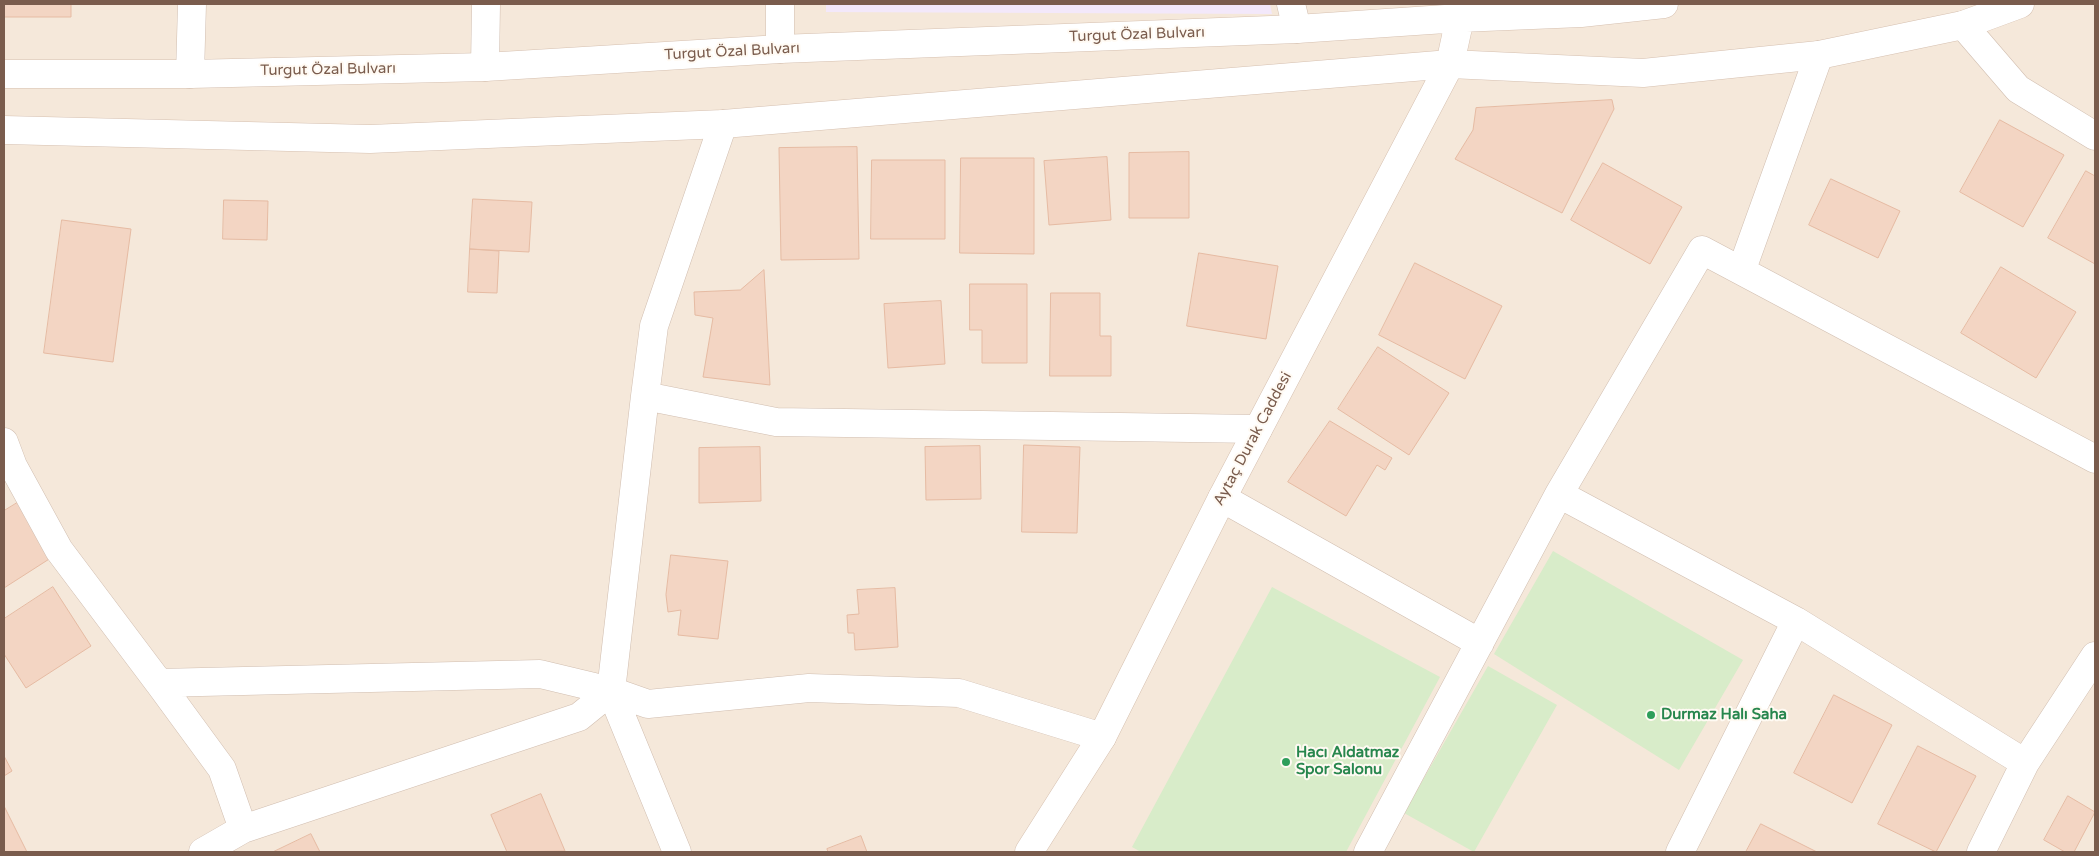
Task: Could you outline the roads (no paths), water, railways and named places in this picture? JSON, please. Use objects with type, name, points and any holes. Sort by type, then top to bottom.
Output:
[{"type":"street","points":[[190,74],[192,4]]},
{"type":"street","points":[[485,67],[486,4]]},
{"type":"street","points":[[780,4],[780,49]]},
{"type":"street","name":"Turgut Özal Bulvarı","points":[[4,74],[190,74],[485,67],[1294,16],[1460,18],[1580,8],[1664,4]]},
{"type":"street","points":[[4,130],[370,139],[723,124],[1450,64],[1644,73],[1819,55],[1963,25],[2020,4]]},
{"type":"street","name":"Aytaç Durak Caddesi","points":[[1029,852],[1102,737],[1222,498],[1450,64],[1460,18]]},
{"type":"street","points":[[1963,25],[2018,89],[2095,136]]},
{"type":"street","points":[[1742,269],[1819,55]]},
{"type":"street","points":[[677,852],[610,691],[654,326],[723,124]]},
{"type":"street","points":[[1368,852],[1559,494],[1702,250],[1742,269],[2095,459]]},
{"type":"street","points":[[645,396],[776,422],[1258,429]]},
{"type":"street","points":[[4,442],[13,466],[59,550],[222,769],[243,829]]},
{"type":"street","points":[[1559,494],[1796,621],[2024,763]]},
{"type":"street","points":[[1222,498],[1480,643]]},
{"type":"street","points":[[1680,852],[1796,621]]},
{"type":"street","points":[[1981,852],[2024,763],[2095,656]]},
{"type":"street","points":[[159,683],[540,674],[610,691],[648,704],[809,688],[960,693],[1102,737]]},
{"type":"street","points":[[203,852],[243,829],[579,717],[610,691]]},
{"type":"place","name":"Durmaz Halı Saha","points":[[1651,715]]},
{"type":"place","name":"Hacı Aldatmaz Spor Salonu","points":[[1286,762]]}]
